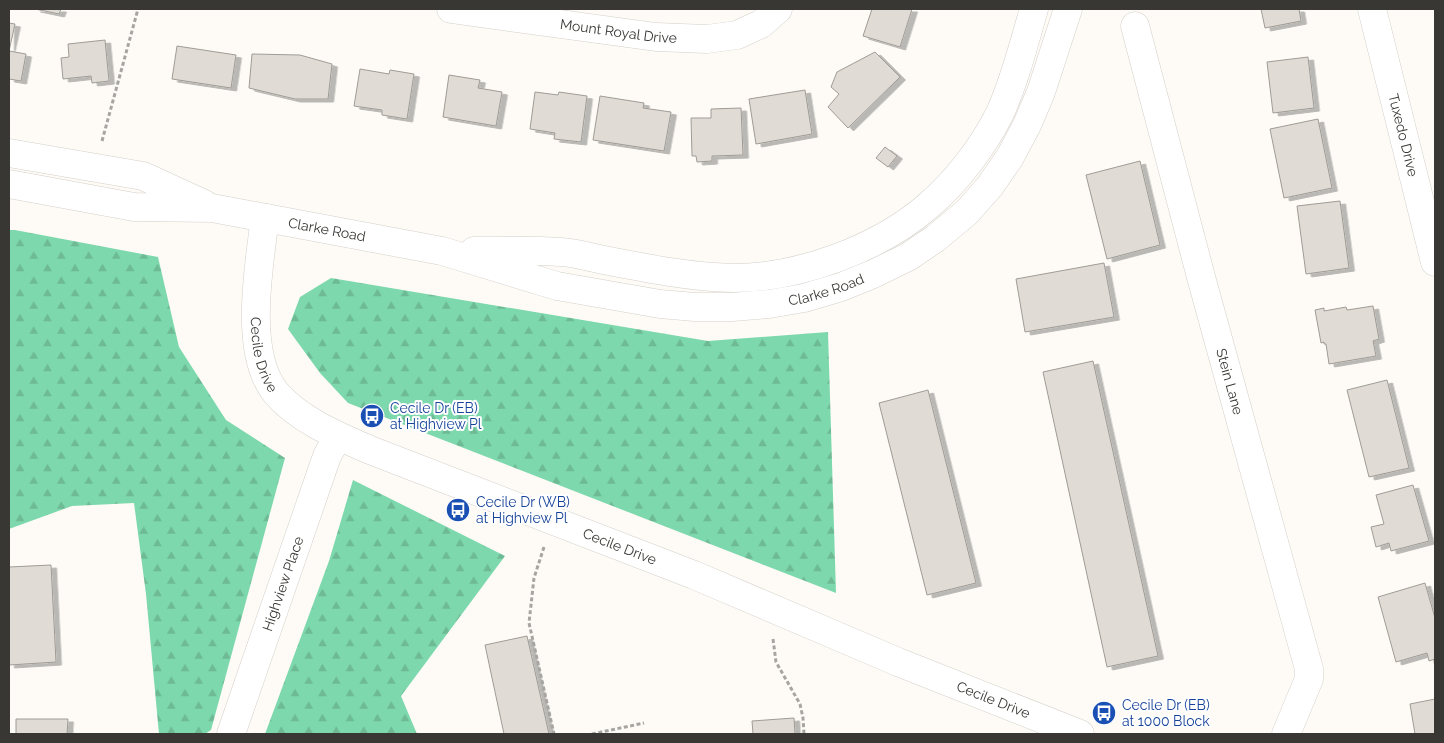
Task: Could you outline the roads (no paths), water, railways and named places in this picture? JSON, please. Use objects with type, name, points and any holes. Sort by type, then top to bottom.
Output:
[{"type":"street","name":"Mount Royal Drive","points":[[451,9],[656,38],[707,39],[737,35],[761,24],[778,9]]},
{"type":"street","name":"Clarke Road","points":[[442,251],[562,252],[694,276],[733,278],[782,274],[830,260],[885,235],[908,221],[928,206],[952,183],[974,155],[1000,112],[1034,9]]},
{"type":"street","name":"Clarke Road","points":[[9,184],[134,207],[212,208],[442,251],[557,286],[660,304],[695,307],[732,307],[769,304],[804,298],[841,287],[873,274],[908,257],[936,238],[967,212],[990,186],[1027,126],[1041,92],[1068,9]]},
{"type":"street","name":"Tuxedo Drive","points":[[1372,9],[1435,262]]},
{"type":"street","name":"Stein Lane","points":[[1135,26],[1200,277],[1309,669],[1309,679],[1286,734]]},
{"type":"street","name":"Clarke Road","points":[[9,153],[143,176],[212,208]]},
{"type":"street","name":"Cecile Drive","points":[[265,218],[260,262],[256,340],[270,384],[283,401],[296,412],[338,436],[370,450],[694,575],[898,662],[1080,734]]},
{"type":"street","name":"Highview Place","points":[[231,734],[327,456],[338,436]]},
{"type":"place","name":"Cecile Dr (EB) at Highview Pl","points":[[372,416]]},
{"type":"place","name":"Cecile Dr (WB) at Highview Pl","points":[[458,510]]},
{"type":"place","name":"Cecile Dr (EB) at 1000 Block","points":[[1104,713]]}]
